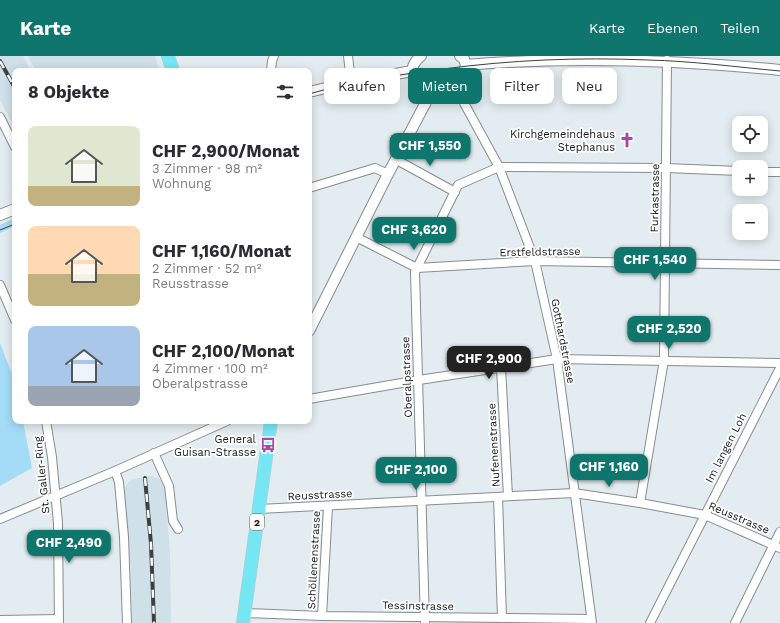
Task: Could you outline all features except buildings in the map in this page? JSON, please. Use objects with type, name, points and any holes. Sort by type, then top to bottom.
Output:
[{"type":"main road","points":[[168,56],[172,68]]},
{"type":"main road","name":"2","points":[[244,618],[271,424]]},
{"type":"street","points":[[271,68],[274,56]]},
{"type":"street","points":[[348,56],[349,68]]},
{"type":"street","points":[[413,68],[414,64],[421,56]]},
{"type":"street","points":[[460,56],[464,59],[466,65],[465,68]]},
{"type":"street","points":[[466,65],[555,58],[647,57],[780,70]]},
{"type":"street","name":"Furkastrasse","points":[[640,503],[664,360],[667,60]]},
{"type":"street","points":[[312,91],[324,88]]},
{"type":"street","points":[[312,324],[425,104]]},
{"type":"street","name":"Gotthardstrasse","points":[[465,104],[499,167],[535,261],[557,359],[592,621]]},
{"type":"street","points":[[0,117],[12,142]]},
{"type":"street","points":[[396,160],[455,192]]},
{"type":"street","points":[[499,167],[666,168],[732,171]]},
{"type":"street","name":"Oberalpstrasse","points":[[424,620],[419,380],[415,277],[417,268],[458,185],[499,167]]},
{"type":"street","points":[[312,187],[375,168],[388,174]]},
{"type":"street","points":[[768,172],[780,172]]},
{"type":"street","points":[[0,215],[12,210]]},
{"type":"street","points":[[356,237],[417,268]]},
{"type":"street","name":"Erstfeldstrasse","points":[[417,268],[535,261],[780,265]]},
{"type":"street","points":[[0,285],[12,312]]},
{"type":"street","points":[[312,398],[419,380],[557,359],[780,363]]},
{"type":"street","name":"Nufenenstrasse","points":[[501,368],[508,496]]},
{"type":"street","name":"Im langen Loh","points":[[650,623],[780,368]]},
{"type":"street","name":"St. Galler-Ring","points":[[46,424],[52,457],[58,523],[59,621]]},
{"type":"street","points":[[0,519],[115,471],[220,424]]},
{"type":"street","points":[[154,453],[169,486],[173,521],[178,528]]},
{"type":"street","points":[[115,471],[119,482],[124,537],[127,623]]},
{"type":"street","name":"Reusstrasse","points":[[259,509],[574,493],[705,515],[777,546]]},
{"type":"street","name":"Nufenenstrasse","points":[[498,497],[502,618]]},
{"type":"street","name":"Schöllenenstrasse","points":[[322,616],[328,506]]},
{"type":"street","points":[[735,623],[777,546],[780,532]]},
{"type":"street","name":"Tessinstrasse","points":[[244,618],[322,616],[424,620],[502,618],[592,621]]},
{"type":"street","points":[[0,620],[59,621]]},
{"type":"shaded area","points":[[0,56],[23,56],[29,68],[12,68],[12,122],[0,100]]},
{"type":"shaded area","points":[[28,56],[155,56],[158,68],[34,68]]},
{"type":"shaded area","points":[[12,219],[12,227],[0,233],[0,225]]},
{"type":"shaded area","points":[[0,343],[12,374],[12,424],[24,424],[32,468],[0,486]]},
{"type":"shaded area","points":[[152,476],[159,479],[165,490],[170,553],[171,623],[132,623],[131,572],[124,494],[128,483],[133,479]]},
{"type":"tram line","points":[[312,93],[376,79],[469,66],[520,61],[622,59],[698,63],[780,71]]},
{"type":"tram line","points":[[0,230],[12,225]]},
{"type":"railway","points":[[0,61],[12,83]]},
{"type":"railway","points":[[145,478],[151,544],[154,623]]},
{"type":"place","name":"Kirchgemeindehaus Stephanus","points":[[627,140]]},
{"type":"place","name":"General Guisan-Strasse","points":[[268,445]]}]
